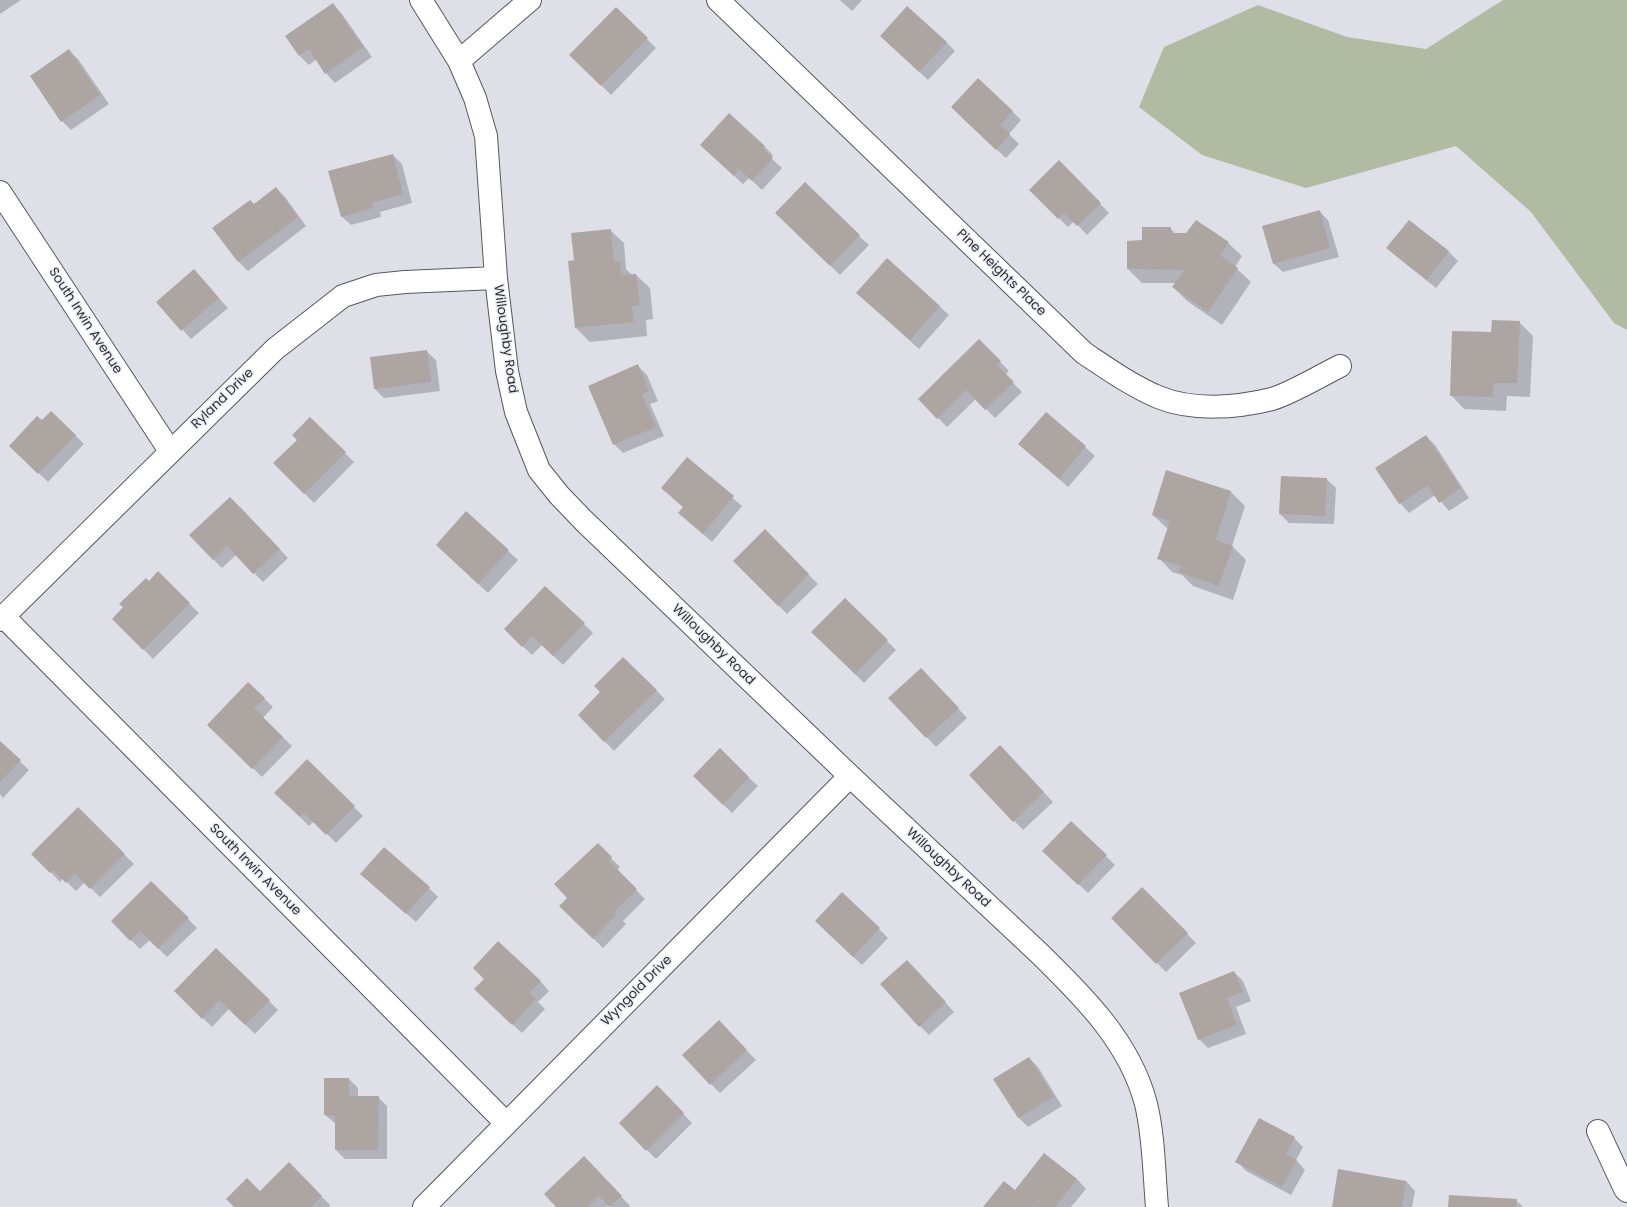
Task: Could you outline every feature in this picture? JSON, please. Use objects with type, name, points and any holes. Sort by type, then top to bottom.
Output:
[{"type":"street","name":"Willoughby Road","points":[[421,0],[459,61],[475,98],[486,136],[496,278],[507,371],[516,412],[539,470],[559,495],[584,521],[850,776],[1070,983],[1103,1021],[1121,1046],[1136,1075],[1146,1104],[1151,1135],[1157,1207]]},
{"type":"street","points":[[459,61],[530,0]]},
{"type":"street","name":"Pine Heights Place","points":[[718,0],[1084,353],[1121,377],[1157,397],[1182,405],[1238,405],[1273,398],[1340,366]]},
{"type":"street","name":"South Irwin Avenue","points":[[0,192],[170,451]]},
{"type":"street","name":"Ryland Drive","points":[[2,618],[275,349],[343,296],[376,285],[405,282],[496,278]]},
{"type":"street","name":"South Irwin Avenue","points":[[2,618],[506,1123]]},
{"type":"street","name":"Wyngold Drive","points":[[424,1207],[850,776]]},
{"type":"street","points":[[1598,1131],[1627,1191]]},
{"type":"green space","points":[[1503,0],[1627,0],[1627,330],[1614,323],[1531,212],[1456,146],[1306,188],[1202,155],[1139,107],[1164,47],[1258,5],[1347,37],[1426,49]]},
{"type":"building","points":[[333,3],[363,47],[325,74],[309,49],[299,56],[285,36]]},
{"type":"building","points":[[907,6],[947,42],[919,72],[880,36]]},
{"type":"building","points":[[616,7],[648,38],[601,86],[569,55]]},
{"type":"building","points":[[69,49],[100,95],[61,122],[30,76]]},
{"type":"building","points":[[978,78],[1013,111],[1000,125],[1010,134],[996,150],[951,107]]},
{"type":"building","points":[[729,113],[765,146],[762,148],[773,158],[752,181],[739,169],[734,176],[700,145]]},
{"type":"building","points":[[393,154],[403,194],[372,203],[373,208],[341,217],[328,171]]},
{"type":"building","points":[[1059,160],[1101,203],[1077,226],[1064,213],[1058,219],[1029,190]]},
{"type":"building","points":[[805,182],[860,235],[830,266],[775,213]]},
{"type":"building","points":[[276,187],[298,217],[238,262],[212,228],[250,200],[254,204]]},
{"type":"building","points":[[1320,210],[1330,248],[1273,264],[1262,226]]},
{"type":"building","points":[[1196,220],[1229,242],[1220,255],[1238,268],[1208,312],[1172,287],[1184,270],[1127,269],[1127,241],[1142,240],[1142,227],[1171,227],[1171,233],[1186,233]]},
{"type":"building","points":[[1409,220],[1449,251],[1427,280],[1386,248]]},
{"type":"building","points":[[611,229],[614,262],[620,261],[621,275],[636,274],[640,305],[632,306],[634,322],[575,328],[568,261],[574,260],[571,233]]},
{"type":"building","points":[[887,258],[940,306],[910,340],[856,293]]},
{"type":"building","points":[[194,269],[219,298],[181,331],[156,302]]},
{"type":"building","points":[[1492,320],[1520,321],[1517,383],[1494,383],[1493,397],[1450,396],[1452,331],[1491,332]]},
{"type":"building","points":[[979,339],[1001,361],[997,365],[1014,382],[985,410],[966,390],[937,419],[918,399]]},
{"type":"building","points":[[427,350],[431,382],[374,389],[370,357]]},
{"type":"building","points":[[638,364],[649,391],[642,394],[656,427],[613,445],[588,386]]},
{"type":"building","points":[[51,411],[76,435],[38,474],[9,446],[37,416],[42,420]]},
{"type":"building","points":[[1046,412],[1086,446],[1059,479],[1018,444]]},
{"type":"building","points":[[310,417],[346,452],[304,494],[273,463],[297,440],[292,435]]},
{"type":"building","points":[[1426,435],[1461,488],[1439,503],[1428,485],[1399,504],[1375,468]]},
{"type":"building","points":[[687,457],[734,496],[703,534],[678,513],[683,507],[661,488]]},
{"type":"building","points":[[1166,470],[1231,491],[1216,540],[1233,546],[1219,586],[1178,572],[1181,566],[1157,559],[1170,521],[1152,515]]},
{"type":"building","points":[[1281,476],[1327,478],[1325,516],[1279,514]]},
{"type":"building","points":[[230,497],[280,549],[253,574],[227,546],[213,560],[189,535]]},
{"type":"building","points":[[466,511],[509,550],[478,584],[436,545]]},
{"type":"building","points":[[765,529],[809,574],[778,606],[733,561]]},
{"type":"building","points":[[158,571],[190,603],[143,650],[112,619],[123,607],[119,604],[146,578],[149,581]]},
{"type":"building","points":[[545,586],[585,623],[553,656],[532,636],[522,647],[504,629]]},
{"type":"building","points":[[845,598],[888,640],[855,674],[811,632]]},
{"type":"building","points":[[623,657],[657,690],[604,742],[578,715],[600,692],[594,686]]},
{"type":"building","points":[[921,668],[959,708],[926,738],[888,698]]},
{"type":"building","points":[[248,682],[265,698],[254,708],[283,737],[252,769],[207,725]]},
{"type":"building","points":[[0,741],[21,760],[0,782]]},
{"type":"building","points":[[1000,745],[1044,792],[1013,822],[969,775]]},
{"type":"building","points":[[720,748],[749,777],[723,805],[693,776]]},
{"type":"building","points":[[307,759],[355,806],[326,835],[304,813],[300,817],[274,793]]},
{"type":"building","points":[[78,807],[125,854],[90,889],[75,874],[66,883],[53,870],[50,873],[31,854]]},
{"type":"building","points":[[1071,821],[1107,855],[1078,885],[1042,851]]},
{"type":"building","points":[[598,843],[612,857],[609,861],[637,889],[614,912],[617,914],[593,939],[559,906],[567,898],[554,884]]},
{"type":"building","points":[[384,847],[430,887],[406,914],[360,874]]},
{"type":"building","points":[[151,881],[189,918],[158,949],[140,931],[130,941],[111,921]]},
{"type":"building","points":[[1142,887],[1188,933],[1156,964],[1111,918]]},
{"type":"building","points":[[842,892],[880,928],[853,957],[815,921]]},
{"type":"building","points":[[498,941],[541,981],[529,993],[536,999],[512,1025],[474,989],[484,979],[473,968]]},
{"type":"building","points":[[216,948],[270,1000],[245,1025],[219,1000],[202,1019],[174,991]]},
{"type":"building","points":[[907,960],[946,1002],[919,1027],[880,984]]},
{"type":"building","points":[[1234,971],[1243,992],[1227,998],[1237,1025],[1198,1040],[1179,993]]},
{"type":"building","points":[[719,1020],[747,1050],[710,1085],[682,1055]]},
{"type":"building","points":[[1029,1057],[1054,1097],[1018,1118],[993,1079]]},
{"type":"building","points":[[324,1078],[349,1078],[349,1096],[379,1096],[378,1150],[335,1150],[335,1116],[324,1115]]},
{"type":"building","points":[[657,1085],[684,1113],[646,1151],[619,1123]]},
{"type":"building","points":[[1259,1118],[1295,1137],[1286,1154],[1297,1160],[1282,1187],[1235,1162]]},
{"type":"building","points":[[1044,1153],[1077,1179],[1055,1207],[983,1207],[1004,1181],[1015,1190]]},
{"type":"building","points":[[584,1156],[622,1196],[609,1207],[599,1196],[588,1207],[556,1207],[544,1194]]},
{"type":"building","points":[[289,1162],[322,1196],[311,1207],[234,1207],[226,1199],[247,1178],[260,1191]]},
{"type":"building","points":[[1338,1169],[1406,1181],[1402,1207],[1332,1207]]},
{"type":"building","points":[[1449,1195],[1517,1199],[1516,1207],[1448,1207]]}]
